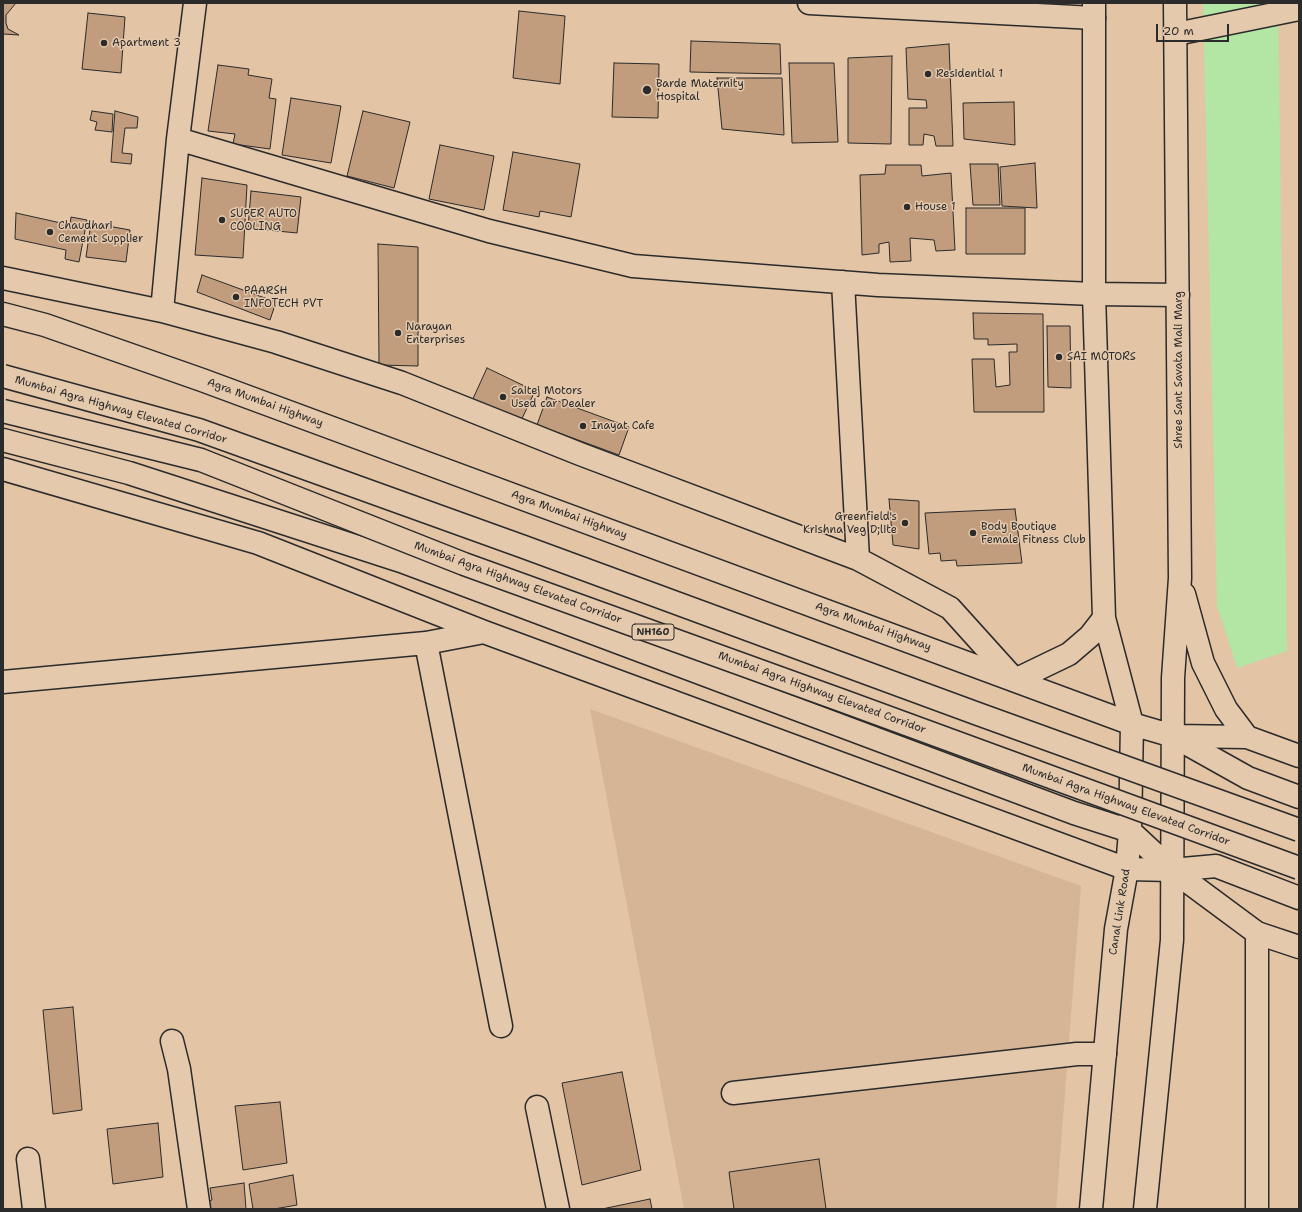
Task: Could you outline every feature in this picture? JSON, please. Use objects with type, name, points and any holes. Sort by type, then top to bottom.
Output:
[{"type":"main road","points":[[162,311],[178,139],[195,3]]},
{"type":"main road","points":[[3,278],[162,311],[276,342],[402,383],[580,454],[858,559],[950,608],[1015,680],[1069,654],[1090,636],[1104,618],[1094,294],[1094,10],[809,3]]},
{"type":"main road","name":"Shree Sant Savata Mali Marg","points":[[1172,870],[1173,678],[1180,578],[1175,3]]},
{"type":"main road","points":[[1176,34],[1299,9]]},
{"type":"main road","points":[[178,139],[489,231],[633,266],[894,286],[1094,294],[1178,295]]},
{"type":"main road","points":[[843,282],[858,559]]},
{"type":"main road","name":"Agra Mumbai Highway","points":[[3,314],[45,325],[202,380],[1132,724],[1173,736]]},
{"type":"main road","name":"Mumbai Agra Highway Elevated Corridor","points":[[3,376],[199,430],[524,546],[1299,830]]},
{"type":"main road","name":"Mumbai Agra Highway Elevated Corridor","points":[[3,411],[201,460],[464,564],[1299,868]]},
{"type":"main road","points":[[3,440],[129,473],[401,561],[1074,813],[1130,831],[1172,870],[1257,933],[1299,947]]},
{"type":"main road","points":[[3,469],[258,543],[484,632],[1127,869],[1172,870],[1216,866],[1299,898]]},
{"type":"main road","points":[[1180,578],[1203,663],[1226,709],[1247,738]]},
{"type":"main road","name":"Canal Link Road","points":[[1091,1209],[1116,929],[1127,869],[1130,831],[1132,724],[1104,618]]},
{"type":"main road","points":[[3,682],[426,643],[484,632]]},
{"type":"main road","points":[[426,643],[501,1026]]},
{"type":"main road","points":[[1173,736],[1247,738],[1299,756]]},
{"type":"main road","points":[[1173,736],[1248,778],[1299,797]]},
{"type":"main road","points":[[1145,1209],[1172,940],[1172,870]]},
{"type":"main road","points":[[1257,933],[1257,1209]]},
{"type":"main road","points":[[172,1041],[179,1069],[199,1209]]},
{"type":"main road","points":[[733,1093],[1077,1054],[1105,1054]]},
{"type":"main road","points":[[537,1107],[558,1209]]},
{"type":"main road","points":[[28,1159],[34,1209]]},
{"type":"shaded area","points":[[590,709],[1081,886],[1056,1209],[684,1209]]},
{"type":"green space","points":[[1203,3],[1278,3],[1287,651],[1237,668],[1217,606]]},
{"type":"building","points":[[3,3],[16,3],[6,15],[6,23],[8,29],[19,35],[3,34]]},
{"type":"building","points":[[519,11],[565,16],[560,84],[513,78]]},
{"type":"building","name":"Apartment 3","points":[[88,13],[125,17],[121,73],[82,69]]},
{"type":"building","points":[[691,41],[780,44],[781,74],[690,72]]},
{"type":"building","name":"Residential 1","points":[[949,44],[953,146],[936,146],[934,136],[924,134],[923,145],[909,145],[909,108],[927,108],[926,100],[908,99],[906,48]]},
{"type":"building","points":[[892,56],[891,144],[848,143],[848,58]]},
{"type":"building","name":"Barde Maternity Hospital","points":[[614,63],[659,64],[658,118],[612,117]]},
{"type":"building","points":[[789,63],[834,63],[838,142],[792,143]]},
{"type":"building","points":[[218,65],[249,69],[248,75],[272,79],[269,98],[276,99],[270,149],[233,144],[235,134],[208,131]]},
{"type":"building","points":[[717,78],[782,78],[784,135],[722,129]]},
{"type":"building","points":[[291,98],[341,106],[331,163],[282,155]]},
{"type":"building","name":"Residential 1","points":[[1014,102],[1015,145],[964,139],[963,103]]},
{"type":"building","points":[[92,111],[113,114],[112,132],[95,130],[97,122],[90,120]]},
{"type":"building","points":[[115,111],[138,117],[137,128],[125,128],[122,153],[132,154],[131,164],[111,162]]},
{"type":"building","points":[[363,111],[410,122],[394,188],[347,176]]},
{"type":"building","points":[[440,145],[494,156],[484,210],[429,199]]},
{"type":"building","points":[[513,152],[580,164],[571,217],[540,211],[539,217],[503,210]]},
{"type":"building","points":[[1035,163],[1037,208],[1002,206],[1000,167]]},
{"type":"building","name":"House 1","points":[[970,164],[998,164],[1000,205],[973,205]]},
{"type":"building","name":"House 1","points":[[886,165],[921,165],[922,176],[951,173],[955,250],[936,251],[934,240],[910,238],[911,261],[890,262],[889,242],[879,244],[879,253],[862,255],[860,175],[885,174]]},
{"type":"building","name":"SUPER AUTO COOLING","points":[[202,178],[247,185],[243,258],[195,255]]},
{"type":"building","points":[[251,191],[301,197],[297,233],[248,228]]},
{"type":"building","name":"House 1","points":[[966,208],[1025,208],[1025,254],[966,254]]},
{"type":"building","name":"Chaudhari Cement Supplier","points":[[16,213],[70,225],[71,217],[87,220],[79,262],[65,259],[66,250],[15,239]]},
{"type":"building","points":[[91,223],[130,230],[126,262],[86,257]]},
{"type":"building","name":"Narayan Enterprises","points":[[378,244],[418,247],[418,366],[379,365]]},
{"type":"building","name":"PAARSH INFOTECH PVT","points":[[202,275],[276,302],[270,320],[197,292]]},
{"type":"building","points":[[973,313],[1043,314],[1044,412],[974,412],[972,359],[994,359],[996,387],[1010,385],[1009,352],[1017,352],[1017,344],[988,345],[988,339],[974,339]]},
{"type":"building","name":"SAI MOTORS","points":[[1047,326],[1070,326],[1071,388],[1048,387]]},
{"type":"building","name":"Saitej Motors Used car Dealer","points":[[487,368],[535,391],[519,425],[471,403]]},
{"type":"building","name":"Inayat Cafe","points":[[547,397],[629,427],[619,455],[537,425]]},
{"type":"building","name":"Greenfield's Krishna Veg D;lite","points":[[889,499],[919,501],[919,549],[893,545]]},
{"type":"building","name":"Body Boutique Female Fitness Club","points":[[1015,509],[1022,563],[957,566],[956,560],[941,561],[940,553],[929,554],[925,513]]},
{"type":"building","points":[[73,1007],[82,1110],[53,1114],[43,1010]]},
{"type":"building","points":[[622,1072],[641,1170],[582,1185],[562,1083]]},
{"type":"building","points":[[280,1102],[287,1163],[243,1170],[235,1106]]},
{"type":"building","points":[[158,1123],[163,1177],[113,1184],[107,1129]]},
{"type":"building","points":[[819,1159],[826,1209],[734,1209],[729,1172]]},
{"type":"building","points":[[293,1175],[297,1205],[274,1209],[253,1209],[249,1184]]},
{"type":"building","points":[[244,1183],[246,1209],[204,1209],[203,1203],[212,1200],[210,1188]]},
{"type":"building","points":[[650,1199],[652,1209],[602,1209]]},
{"type":"place","name":"Apartment 3","points":[[104,43]]},
{"type":"place","name":"Residential 1","points":[[928,74]]},
{"type":"place","name":"Barde Maternity Hospital","points":[[647,90]]},
{"type":"place","name":"House 1","points":[[907,207]]},
{"type":"place","name":"SUPER AUTO COOLING","points":[[222,220]]},
{"type":"place","name":"Chaudhari Cement Supplier","points":[[50,232]]},
{"type":"place","name":"PAARSH INFOTECH PVT","points":[[236,297]]},
{"type":"place","name":"Narayan Enterprises","points":[[398,333]]},
{"type":"place","name":"SAI MOTORS","points":[[1059,357]]},
{"type":"place","name":"Saitej Motors Used car Dealer","points":[[503,397]]},
{"type":"place","name":"Inayat Cafe","points":[[583,426]]},
{"type":"place","name":"Greenfield's Krishna Veg D;lite","points":[[905,523]]},
{"type":"place","name":"Body Boutique Female Fitness Club","points":[[973,533]]}]
